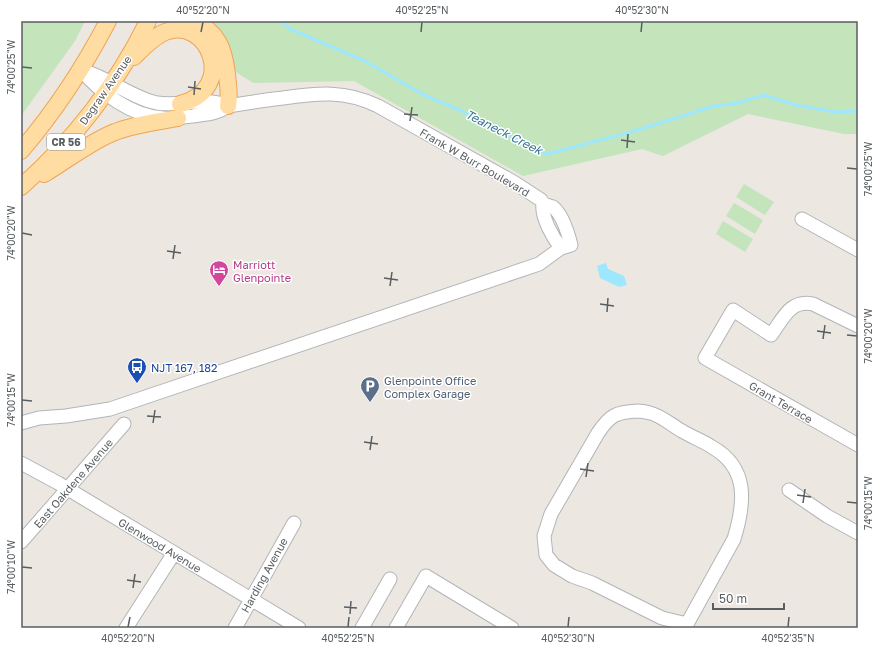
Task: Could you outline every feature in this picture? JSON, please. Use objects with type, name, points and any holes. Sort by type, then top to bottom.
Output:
[{"type":"main road","name":"CR 56","points":[[21,151],[55,107],[80,70],[108,21]]},
{"type":"main road","name":"Degraw Avenue","points":[[21,188],[64,145],[109,88],[148,21]]},
{"type":"main road","points":[[194,21],[205,27],[213,35],[222,50],[229,90],[228,106]]},
{"type":"main road","points":[[21,188],[108,135],[179,111],[201,94],[208,85],[213,67],[211,54],[205,44],[197,36],[182,30],[173,30],[164,32],[156,37],[122,67]]},
{"type":"street","name":"Frank W Burr Boulevard","points":[[25,419],[66,416],[110,409],[539,264],[566,246],[552,237],[542,210],[543,204],[541,200],[515,183],[378,106],[361,99],[343,94],[314,94],[228,106],[223,110],[212,113],[179,111],[161,118],[144,114],[129,108],[109,88],[102,77],[80,70]]},
{"type":"street","points":[[802,219],[858,250]]},
{"type":"street","name":"Grant Terrace","points":[[858,326],[806,302],[799,303],[792,307],[771,334],[733,310],[705,358],[858,445]]},
{"type":"street","points":[[638,411],[652,413],[681,431],[713,447],[730,461],[736,468],[740,478],[742,489],[738,528],[734,539],[685,626],[662,618],[592,583],[572,576],[554,566],[546,555],[544,536],[551,514],[605,422],[617,413],[638,411]]},
{"type":"street","name":"East Oakdene Avenue","points":[[21,542],[124,424]]},
{"type":"street","name":"Glenwood Avenue","points":[[21,463],[68,489],[299,628]]},
{"type":"street","points":[[789,490],[827,516],[858,534]]},
{"type":"street","name":"Harding Avenue","points":[[235,628],[294,523]]},
{"type":"street","points":[[126,628],[174,553]]},
{"type":"street","points":[[396,628],[426,576],[512,628]]},
{"type":"street","points":[[362,628],[390,579]]},
{"type":"green space","points":[[21,21],[85,21],[75,41],[21,116]]},
{"type":"green space","points":[[205,21],[858,21],[858,134],[844,134],[748,114],[663,156],[642,149],[523,176],[354,81],[253,83],[236,72],[225,43]]},
{"type":"green space","points":[[744,184],[774,202],[765,215],[736,197]]},
{"type":"green space","points":[[734,203],[763,220],[755,234],[726,216]]},
{"type":"green space","points":[[723,221],[753,239],[745,252],[716,234]]},
{"type":"water","points":[[606,263],[608,269],[624,276],[627,285],[619,287],[600,278],[597,266]]},
{"type":"waterway","name":"Teaneck Creek","points":[[281,21],[290,29],[363,60],[424,95],[462,111],[547,154],[631,132],[714,106],[738,103],[764,95],[795,105],[835,112],[858,111]]},
{"type":"place","name":"Marriott Glenpointe","points":[[219,287]]},
{"type":"place","name":"NJT 167, 182","points":[[137,384]]},
{"type":"place","name":"Glenpointe Office Complex Garage","points":[[370,403]]}]
